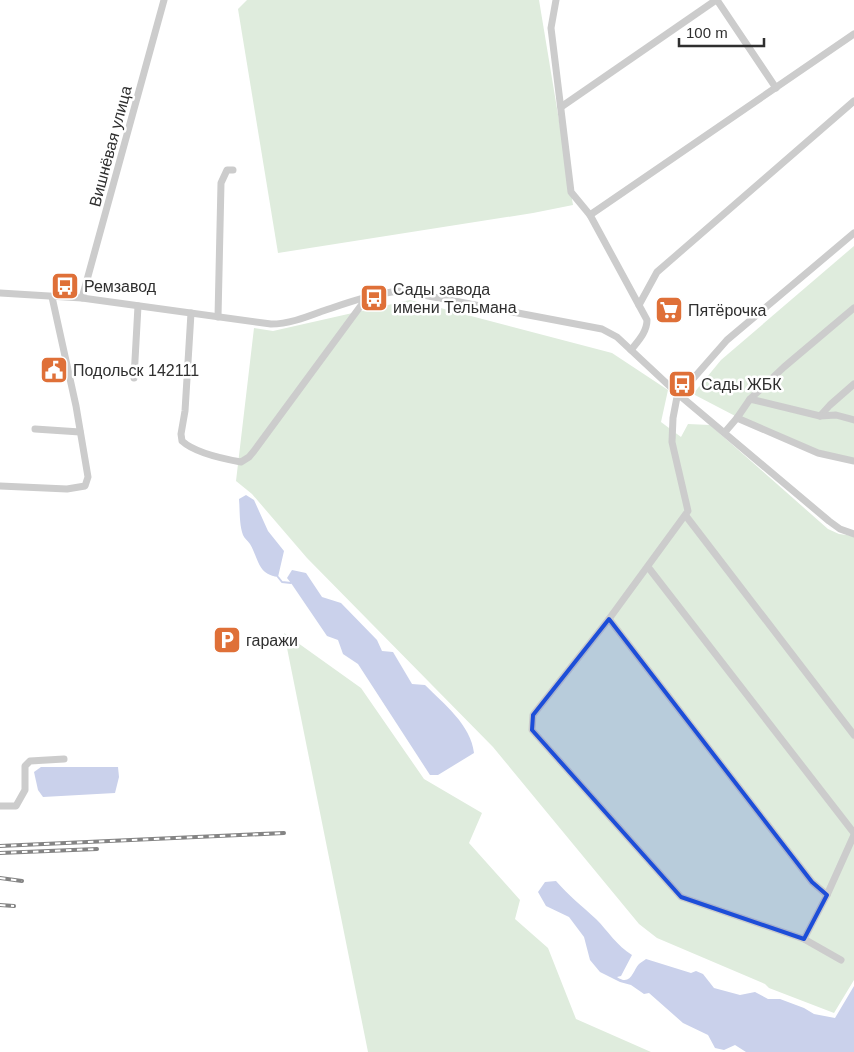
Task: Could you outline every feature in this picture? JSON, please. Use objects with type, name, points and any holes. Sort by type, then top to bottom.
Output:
[{"type":"street","name":"Вишнёвая улица","points":[[82,298],[164,0]]},
{"type":"street","points":[[556,0],[551,28],[571,192],[590,215],[647,320],[647,327],[631,350]]},
{"type":"street","points":[[561,107],[717,0],[776,88]]},
{"type":"street","points":[[590,215],[854,34]]},
{"type":"street","points":[[639,305],[657,272],[854,101]]},
{"type":"street","points":[[218,317],[221,183],[227,170],[233,170]]},
{"type":"street","points":[[841,960],[804,939],[681,897],[532,730],[533,715],[609,619],[686,516],[688,511],[672,442],[673,418],[678,394],[727,340],[854,233]]},
{"type":"street","points":[[0,293],[82,298],[271,324],[292,321],[368,296],[402,291],[602,329],[617,337],[678,394],[829,521],[840,529],[854,534]]},
{"type":"street","points":[[191,313],[182,441],[190,447],[241,462],[254,451],[368,296]]},
{"type":"street","points":[[0,486],[67,490],[85,486],[88,477],[52,297]]},
{"type":"street","points":[[134,378],[138,306]]},
{"type":"street","points":[[724,432],[737,418],[750,399],[784,367],[854,308]]},
{"type":"street","points":[[820,416],[830,404],[854,384]]},
{"type":"street","points":[[750,399],[820,416],[836,415],[854,420]]},
{"type":"street","points":[[737,418],[818,453],[854,461]]},
{"type":"street","points":[[35,429],[80,432]]},
{"type":"street","points":[[686,516],[854,734]]},
{"type":"street","points":[[648,567],[854,834],[827,895],[804,939]]},
{"type":"street","points":[[609,619],[812,882],[827,895]]},
{"type":"street","points":[[0,806],[16,806],[25,790],[26,766],[30,761],[64,759]]},
{"type":"highlighted area","points":[[609,619],[812,882],[827,895],[804,939],[681,897],[532,730],[533,715]]},
{"type":"green space","points":[[247,0],[539,0],[573,205],[278,253],[238,9]]},
{"type":"green space","points":[[854,246],[854,460],[831,455],[764,431],[693,394],[721,360]]},
{"type":"green space","points":[[410,300],[612,353],[668,390],[661,422],[681,437],[688,424],[710,425],[828,529],[839,534],[854,536],[854,980],[834,1013],[769,988],[765,984],[657,938],[639,924],[493,747],[307,558],[252,494],[236,481],[254,328],[273,331]]},
{"type":"green space","points":[[284,633],[361,688],[424,779],[482,813],[469,843],[520,900],[515,919],[548,948],[576,1019],[651,1052],[368,1052]]},
{"type":"water","points":[[246,495],[254,500],[268,531],[284,551],[278,577],[266,573],[262,569],[250,544],[243,535],[240,522],[239,499]]},
{"type":"water","points":[[292,570],[306,573],[322,597],[341,603],[377,640],[382,651],[393,652],[412,684],[425,685],[448,707],[468,733],[474,753],[438,775],[430,775],[358,664],[343,654],[338,640],[327,636],[287,578]]},
{"type":"water","points":[[41,767],[118,767],[119,777],[115,793],[43,797],[38,790],[34,772]]},
{"type":"water","points":[[556,881],[632,955],[621,976],[617,977],[622,980],[629,979],[639,964],[646,959],[691,973],[696,971],[703,974],[714,988],[740,995],[755,992],[768,999],[780,999],[814,1014],[835,1018],[854,986],[854,1052],[746,1052],[735,1045],[724,1050],[715,1048],[708,1035],[683,1023],[649,993],[644,994],[631,985],[600,972],[590,960],[584,937],[569,917],[546,906],[538,892],[545,882]]},
{"type":"waterway","points":[[278,577],[282,582],[291,583]]},
{"type":"railway","points":[[0,846],[284,833]]},
{"type":"railway","points":[[0,853],[97,849]]},
{"type":"railway","points":[[0,878],[22,881]]},
{"type":"railway","points":[[0,905],[14,906]]},
{"type":"place","name":"Ремзавод","points":[[65,286]]},
{"type":"place","name":"Сады завода имени Тельмана","points":[[374,298]]},
{"type":"place","name":"Пятёрочка","points":[[669,310]]},
{"type":"place","name":"Подольск 142111","points":[[54,370]]},
{"type":"place","name":"Сады ЖБК","points":[[682,384]]},
{"type":"place","name":"гаражи","points":[[227,640]]}]
